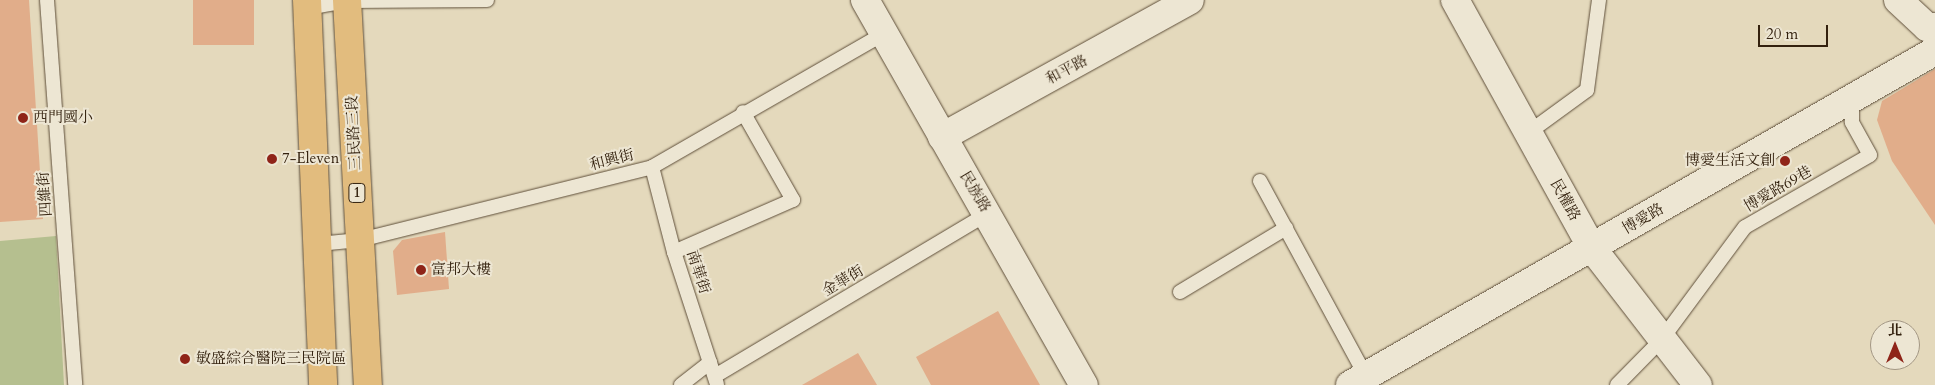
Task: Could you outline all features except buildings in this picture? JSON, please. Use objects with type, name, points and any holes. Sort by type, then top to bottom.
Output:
[{"type":"main road","name":"三民路三段","points":[[347,1],[368,385]]},
{"type":"main road","points":[[307,4],[323,385]]},
{"type":"street","name":"民族路","points":[[865,0],[942,137],[988,213],[1084,385]]},
{"type":"street","name":"和平路","points":[[942,137],[1190,0]]},
{"type":"street","name":"民權路","points":[[1455,0],[1592,248],[1698,385]]},
{"type":"street","points":[[1898,0],[1927,27],[1935,27]]},
{"type":"street","name":"博愛路","points":[[1358,380],[1935,51]]},
{"type":"lane","name":"四維街","points":[[47,0],[75,385]]},
{"type":"lane","points":[[307,4],[347,1],[487,0]]},
{"type":"lane","points":[[1528,132],[1587,90],[1599,0]]},
{"type":"lane","name":"和興街","points":[[318,244],[360,240],[652,167],[743,112],[885,33]]},
{"type":"lane","name":"博愛路69巷","points":[[1662,339],[1745,226],[1870,155],[1852,122],[1852,99]]},
{"type":"lane","points":[[674,252],[793,200],[743,112]]},
{"type":"lane","name":"南華街","points":[[652,167],[674,252],[717,381]]},
{"type":"lane","points":[[1260,181],[1286,228],[1358,380]]},
{"type":"lane","name":"金華街","points":[[717,381],[988,213]]},
{"type":"lane","points":[[1180,292],[1286,228]]},
{"type":"lane","points":[[1617,385],[1662,339]]},
{"type":"lane","points":[[681,385],[710,362]]},
{"type":"green space","points":[[56,236],[64,385],[0,385],[0,241]]},
{"type":"place","name":"西門國小","points":[[23,118]]},
{"type":"place","name":"7-Eleven","points":[[272,159]]},
{"type":"place","name":"博愛生活文創","points":[[1785,161]]},
{"type":"place","name":"富邦大樓","points":[[421,270]]},
{"type":"place","name":"敏盛綜合醫院三民院區","points":[[185,359]]}]
